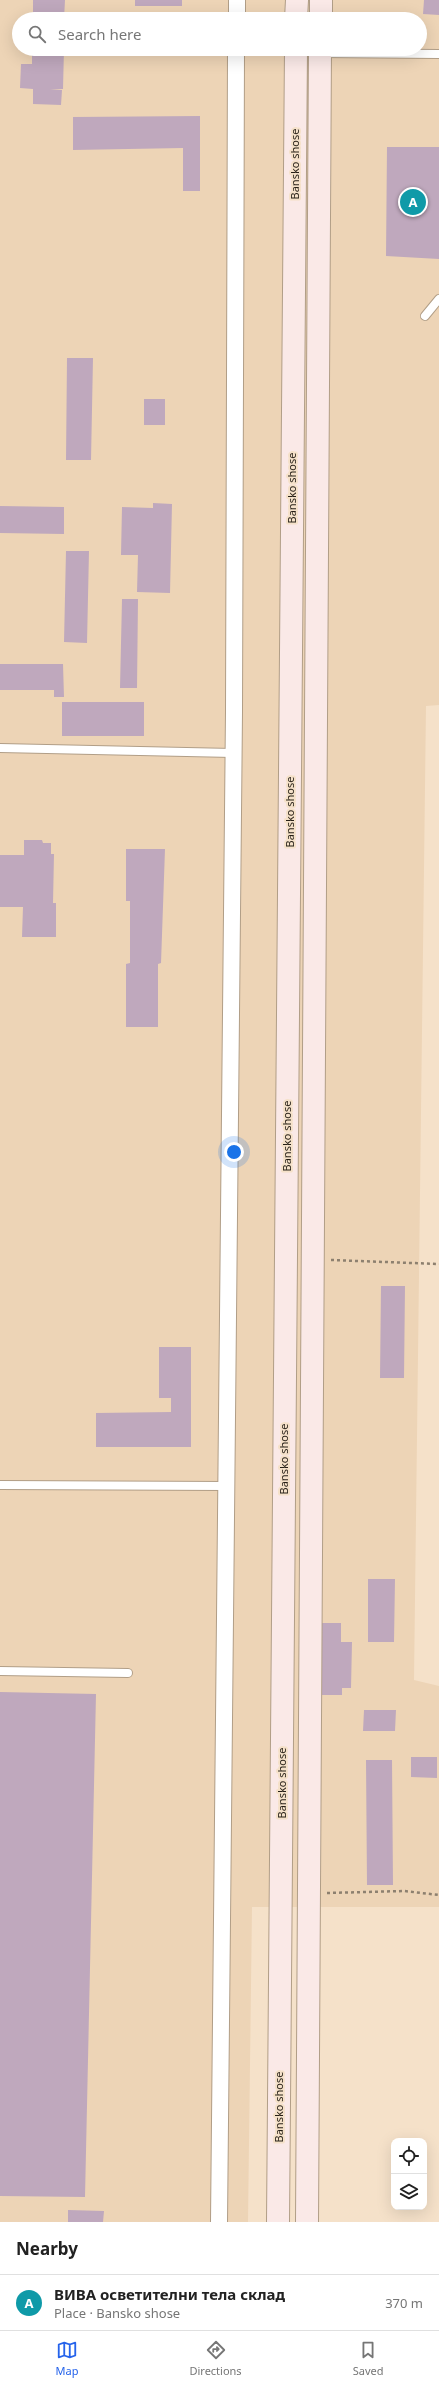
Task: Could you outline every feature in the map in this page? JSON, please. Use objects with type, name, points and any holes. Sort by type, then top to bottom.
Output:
[{"type":"main road","points":[[296,12],[297,0]]},
{"type":"main road","points":[[321,0],[321,12]]},
{"type":"main road","name":"Bansko shose","points":[[278,2222],[296,56]]},
{"type":"main road","points":[[307,2222],[320,56]]},
{"type":"street","points":[[236,12],[237,0]]},
{"type":"street","points":[[219,2222],[233,753],[236,56]]},
{"type":"lane","points":[[427,54],[439,54]]},
{"type":"lane","points":[[426,316],[439,299]]},
{"type":"lane","points":[[0,748],[233,753]]},
{"type":"lane","points":[[0,1486],[226,1486]]},
{"type":"lane","points":[[0,1671],[128,1672]]},
{"type":"path","points":[[313,1259],[439,1264]]},
{"type":"path","points":[[309,1894],[404,1891],[439,1895]]},
{"type":"shaded area","points":[[0,0],[439,0],[439,705],[426,706],[414,1680],[439,1686],[439,1907],[252,1907],[248,2222],[0,2222]]},
{"type":"building","points":[[33,0],[65,0],[64,12],[33,12]]},
{"type":"building","points":[[135,0],[182,0],[182,6],[135,6]]},
{"type":"building","points":[[424,0],[439,0],[439,15],[427,14],[427,12],[423,12]]},
{"type":"building","points":[[32,56],[64,56],[63,89],[50,89],[62,90],[61,105],[33,104],[33,89],[20,88],[21,64],[32,64]]},
{"type":"building","points":[[200,116],[200,191],[183,191],[183,148],[73,150],[73,117]]},
{"type":"building","points":[[387,147],[439,147],[439,259],[386,256]]},
{"type":"building","points":[[67,358],[93,358],[91,460],[66,460]]},
{"type":"building","points":[[144,399],[165,399],[165,425],[144,425]]},
{"type":"building","points":[[153,503],[172,504],[170,593],[137,592],[138,555],[121,555],[122,507],[153,508]]},
{"type":"building","points":[[0,506],[64,507],[64,534],[0,533]]},
{"type":"building","points":[[66,551],[89,551],[87,643],[64,642]]},
{"type":"building","points":[[122,599],[138,599],[137,688],[120,688]]},
{"type":"building","points":[[0,664],[63,664],[64,697],[54,697],[54,690],[0,690]]},
{"type":"building","points":[[62,702],[144,702],[144,736],[62,736]]},
{"type":"building","points":[[24,840],[42,840],[43,843],[51,843],[51,854],[54,854],[53,903],[56,903],[56,937],[22,937],[23,907],[0,907],[0,855],[24,855]]},
{"type":"building","points":[[126,849],[165,849],[161,963],[158,964],[158,1027],[126,1027],[126,964],[130,963],[130,901],[126,901]]},
{"type":"building","points":[[381,1286],[405,1286],[404,1378],[380,1378]]},
{"type":"building","points":[[159,1347],[191,1347],[191,1447],[96,1447],[96,1413],[171,1412],[171,1398],[159,1398]]},
{"type":"building","points":[[368,1579],[395,1579],[394,1642],[368,1642]]},
{"type":"building","points":[[320,1623],[341,1623],[341,1642],[352,1642],[351,1688],[342,1688],[342,1695],[319,1695]]},
{"type":"building","points":[[0,1692],[96,1694],[85,2197],[0,2196]]},
{"type":"building","points":[[364,1710],[396,1710],[395,1731],[363,1731]]},
{"type":"building","points":[[411,1757],[437,1757],[437,1778],[411,1777]]},
{"type":"building","points":[[366,1760],[392,1760],[393,1885],[367,1885]]},
{"type":"building","points":[[68,2210],[104,2211],[103,2222],[68,2222]]},
{"type":"place","name":"ВИВА осветителни тела склад","points":[[413,202]]}]
